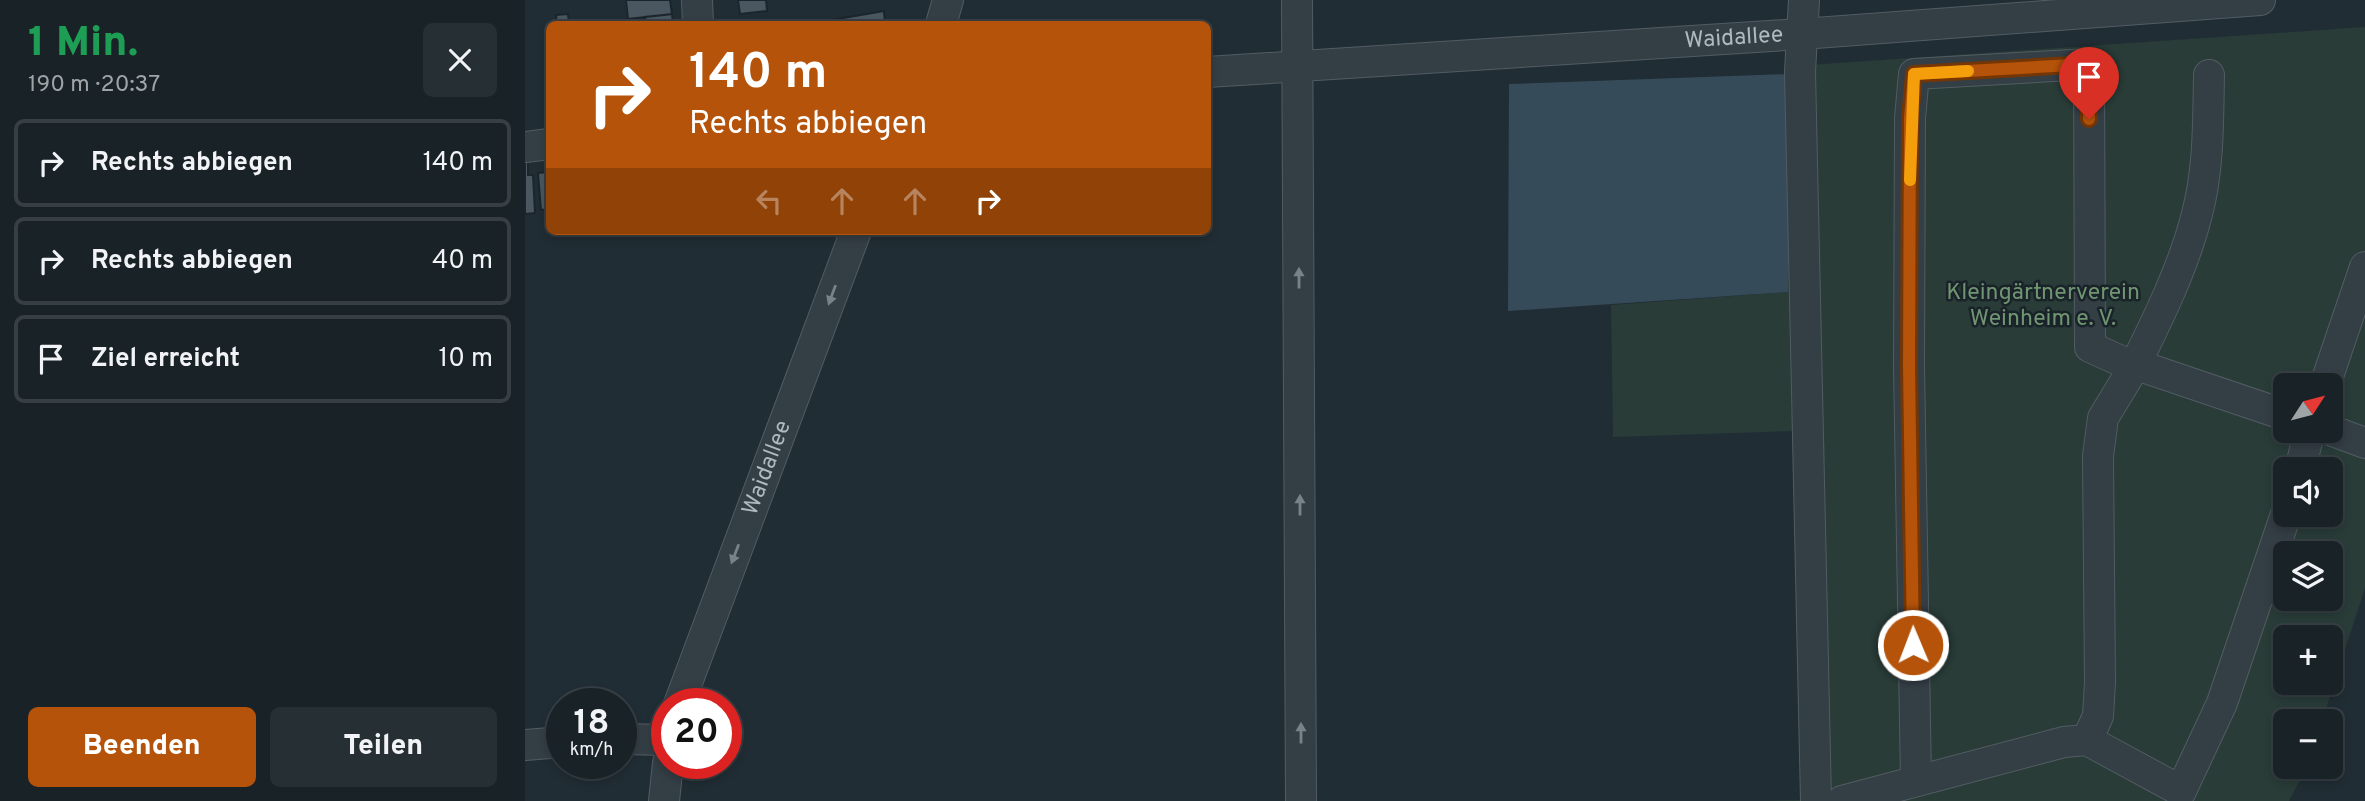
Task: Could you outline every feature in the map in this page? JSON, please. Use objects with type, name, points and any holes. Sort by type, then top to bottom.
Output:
[{"type":"street","points":[[697,0],[698,21]]},
{"type":"street","points":[[942,21],[948,0]]},
{"type":"street","points":[[1297,0],[1301,801]]},
{"type":"street","points":[[1804,0],[1800,72],[1816,801]]},
{"type":"street","name":"Waidallee","points":[[1211,72],[1802,34],[2260,0]]},
{"type":"street","points":[[1916,780],[1909,366],[1910,118],[1914,74],[2089,64],[2090,347],[2134,367],[2146,368],[2273,411]]},
{"type":"street","points":[[2087,740],[2098,716],[2101,682],[2098,456],[2103,418],[2134,367],[2154,327],[2197,214],[2206,160],[2209,75]]},
{"type":"street","points":[[525,147],[546,144]]},
{"type":"street","name":"Waidallee","points":[[685,688],[855,235]]},
{"type":"street","points":[[2329,373],[2365,267]]},
{"type":"street","points":[[2343,435],[2365,443]]},
{"type":"street","points":[[1842,801],[2064,742],[2087,740],[2179,796],[2222,703],[2282,527]]},
{"type":"street","points":[[525,745],[546,743]]},
{"type":"street","points":[[664,801],[667,779]]},
{"type":"green space","name":"Kleingärtnerverein Weinheim e. V.","points":[[2365,27],[2365,588],[2343,656],[2343,625],[2273,625],[2273,695],[2330,695],[2326,709],[2273,709],[2273,779],[2301,779],[2289,801],[1763,801],[1802,800],[1793,431],[1613,437],[1611,305],[1788,292],[1790,74],[1809,65]]},
{"type":"water","points":[[1790,74],[1788,292],[1508,311],[1509,84]]},
{"type":"building","points":[[626,0],[670,0],[672,14],[628,19]]},
{"type":"building","points":[[738,0],[766,0],[767,11],[740,14]]},
{"type":"building","points":[[884,11],[885,21],[826,21]]},
{"type":"building","points":[[568,14],[569,21],[557,21],[556,15]]},
{"type":"building","points":[[672,14],[673,21],[646,21],[645,17]]},
{"type":"building","points":[[525,161],[528,161],[528,175],[533,175],[535,213],[525,214]]},
{"type":"building","points":[[546,172],[546,209],[541,210],[538,173]]},
{"type":"slow traffic","points":[[1910,180],[1910,118],[1914,74],[1968,71]]},
{"type":"route","points":[[1913,645],[1909,366],[1910,118],[1914,74],[2089,64],[2089,119]]}]
